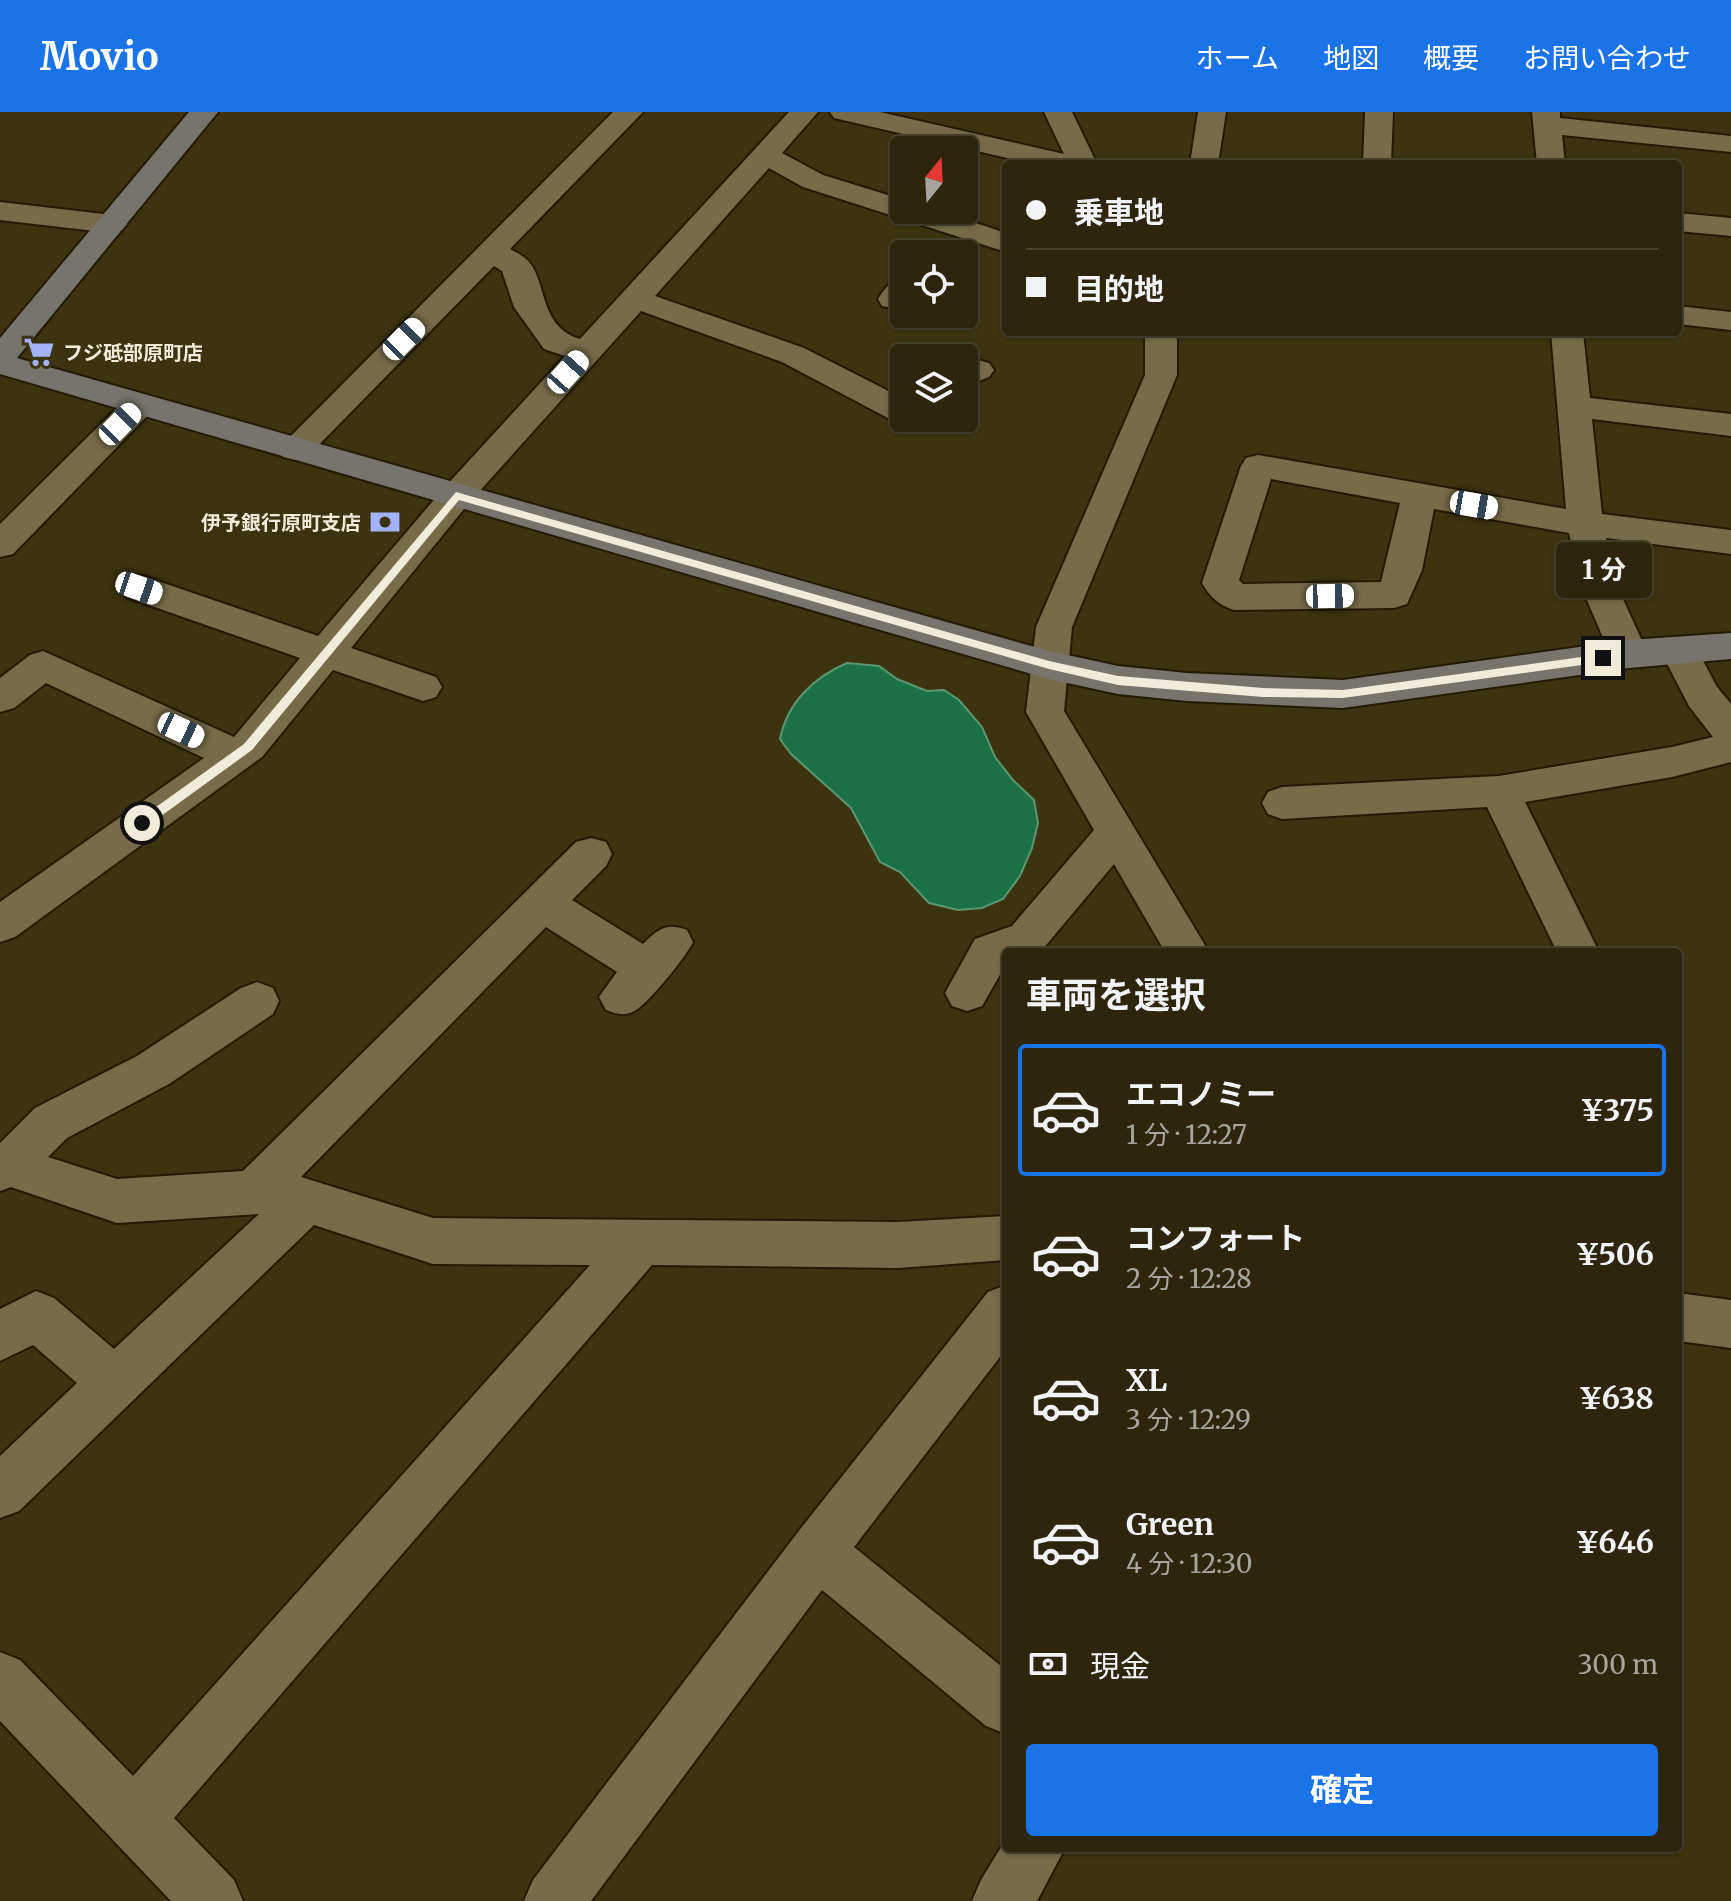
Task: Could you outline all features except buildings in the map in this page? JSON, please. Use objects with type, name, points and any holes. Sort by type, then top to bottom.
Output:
[{"type":"street","points":[[0,358],[204,112]]},
{"type":"street","points":[[295,449],[629,112]]},
{"type":"street","points":[[0,925],[248,747],[456,496],[804,112]]},
{"type":"street","points":[[844,112],[1053,160]]},
{"type":"street","points":[[1058,112],[1081,160]]},
{"type":"street","points":[[1205,160],[1212,112]]},
{"type":"street","points":[[1377,160],[1379,112]]},
{"type":"street","points":[[1551,160],[1546,118],[1731,144]]},
{"type":"street","points":[[765,155],[813,181],[890,204]]},
{"type":"street","points":[[0,211],[112,224]]},
{"type":"street","points":[[1682,222],[1731,227]]},
{"type":"street","points":[[928,224],[946,236],[1002,243]]},
{"type":"street","points":[[491,251],[516,266],[530,307],[555,342],[587,352]]},
{"type":"street","points":[[635,299],[793,355],[890,406]]},
{"type":"street","points":[[1682,315],[1731,321]]},
{"type":"street","points":[[1161,336],[1161,375],[1054,627],[1045,712],[1186,948]]},
{"type":"street","points":[[1567,336],[1585,524],[1599,586],[1629,654]]},
{"type":"street","points":[[0,364],[1049,665],[1118,680],[1187,687],[1343,694],[1629,654],[1731,646]]},
{"type":"street","points":[[6,551],[140,404]]},
{"type":"street","points":[[1574,407],[1731,425]]},
{"type":"street","points":[[1419,495],[1404,570],[1394,595],[1234,597],[1220,583],[1258,466],[1585,524],[1731,542]]},
{"type":"street","points":[[139,588],[423,687]]},
{"type":"street","points":[[1679,650],[1703,696],[1731,732]]},
{"type":"street","points":[[0,698],[43,665],[236,756]]},
{"type":"street","points":[[1282,803],[1499,791],[1672,762],[1731,747]]},
{"type":"street","points":[[1499,791],[1576,948]]},
{"type":"street","points":[[967,993],[990,952],[1027,938],[1117,832]]},
{"type":"street","points":[[253,1193],[591,854]]},
{"type":"street","points":[[542,903],[647,969]]},
{"type":"street","points":[[257,1001],[153,1070],[51,1123],[4,1168],[117,1201],[277,1191],[433,1241],[898,1245],[1002,1239]]},
{"type":"street","points":[[0,1492],[307,1200]]},
{"type":"street","points":[[134,1819],[640,1244]]},
{"type":"street","points":[[554,1901],[817,1551],[1002,1314]]},
{"type":"street","points":[[0,1337],[36,1315],[115,1383]]},
{"type":"street","points":[[1682,1318],[1731,1324]]},
{"type":"street","points":[[817,1551],[1002,1703]]},
{"type":"street","points":[[0,1680],[213,1901]]},
{"type":"street","points":[[1002,1901],[1033,1852]]},
{"type":"shaded area","points":[[847,663],[879,666],[897,679],[927,691],[944,690],[959,700],[982,727],[995,757],[1034,800],[1038,823],[1032,848],[1020,876],[1003,899],[982,908],[958,910],[929,903],[900,872],[880,862],[851,808],[791,754],[780,739],[789,714],[804,693],[824,676]]},
{"type":"place","name":"フジ砥部原町店","points":[[39,352]]},
{"type":"place","name":"伊予銀行原町支店","points":[[385,522]]},
{"type":"route","points":[[142,823],[248,747],[456,496],[1049,665],[1118,680],[1263,692],[1343,694],[1603,658]]}]
